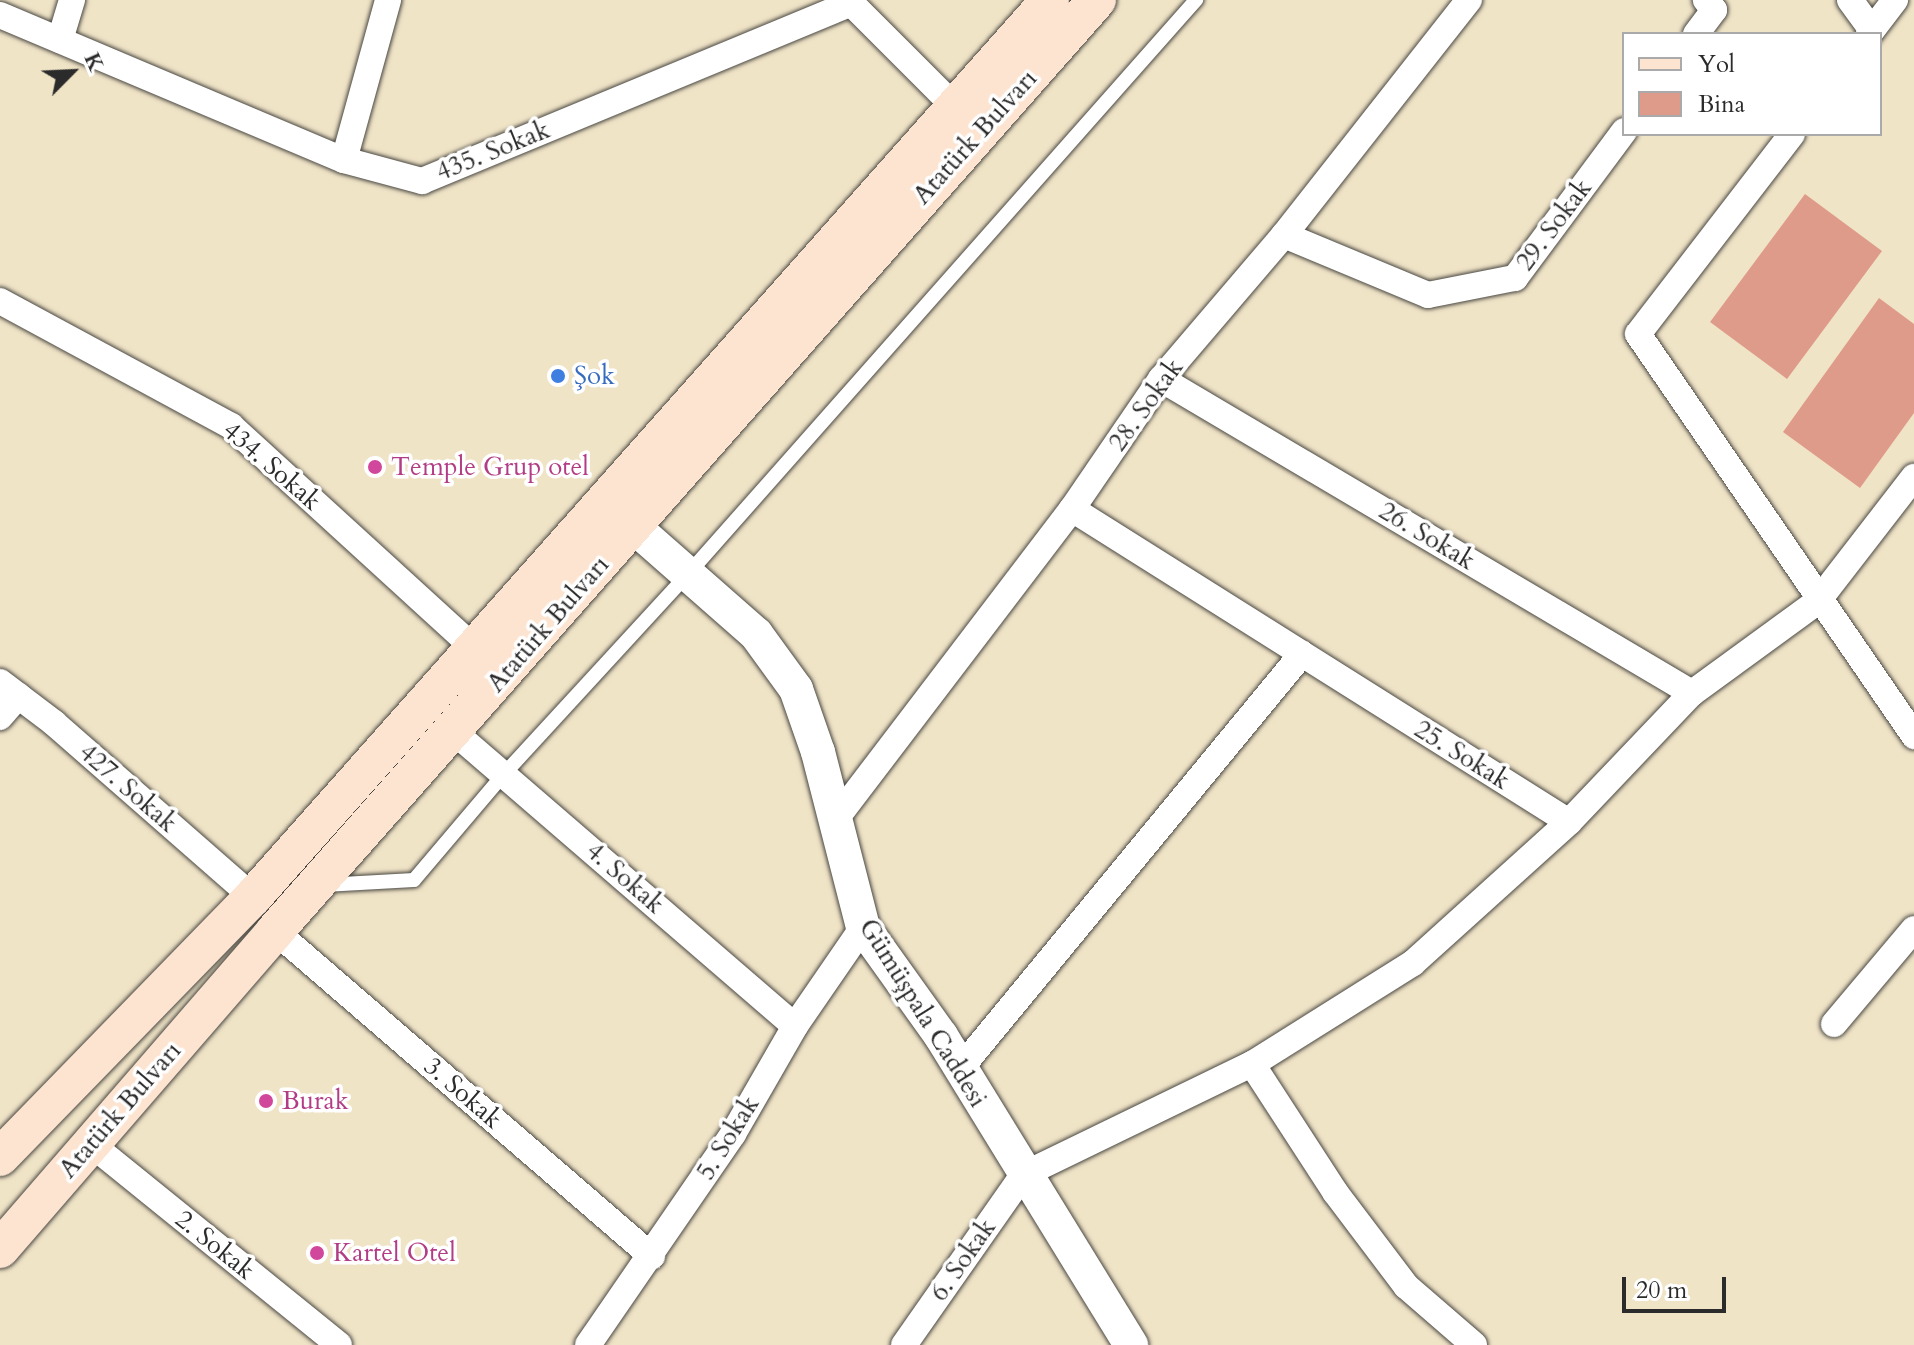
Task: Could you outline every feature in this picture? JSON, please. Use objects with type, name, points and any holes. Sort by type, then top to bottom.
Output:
[{"type":"main road","name":"Atatürk Bulvarı","points":[[0,1157],[253,897],[1050,0]]},
{"type":"main road","name":"Atatürk Bulvarı","points":[[0,1249],[275,931],[454,732],[1097,0]]},
{"type":"street","points":[[60,40],[72,0]]},
{"type":"street","points":[[344,160],[388,0]]},
{"type":"street","name":"28. Sokak","points":[[835,820],[1072,509],[1161,379],[1284,235],[1469,0]]},
{"type":"street","points":[[1698,32],[1714,10],[1706,0]]},
{"type":"street","points":[[1850,0],[1871,32],[1895,0]]},
{"type":"street","points":[[849,2],[955,107]]},
{"type":"street","name":"435. Sokak","points":[[0,15],[344,160],[422,181],[849,2]]},
{"type":"street","name":"29. Sokak","points":[[1284,235],[1428,295],[1515,278],[1622,134]]},
{"type":"street","points":[[1790,136],[1638,334],[1818,601],[1914,736]]},
{"type":"street","name":"434. Sokak","points":[[5,313],[231,426],[474,648]]},
{"type":"street","name":"26. Sokak","points":[[1161,379],[1692,693]]},
{"type":"street","points":[[1023,1175],[1252,1064],[1413,963],[1569,822],[1692,693],[1818,601],[1914,477]]},
{"type":"street","name":"25. Sokak","points":[[1072,509],[1569,822]]},
{"type":"street","name":"Gümüşpala Caddesi","points":[[633,526],[756,634],[796,689],[863,927],[960,1069],[1131,1345]]},
{"type":"street","points":[[960,1069],[1302,654]]},
{"type":"street","points":[[0,717],[9,689]]},
{"type":"street","name":"427. Sokak","points":[[9,689],[54,723],[253,897]]},
{"type":"street","name":"4. Sokak","points":[[454,732],[795,1026]]},
{"type":"street","name":"5. Sokak","points":[[588,1345],[733,1134],[795,1026],[863,927]]},
{"type":"street","points":[[1834,1024],[1914,929]]},
{"type":"street","name":"3. Sokak","points":[[275,931],[652,1256]]},
{"type":"street","points":[[1252,1064],[1335,1192],[1406,1286],[1474,1345]]},
{"type":"street","name":"2. Sokak","points":[[91,1144],[339,1345]]},
{"type":"street","name":"6. Sokak","points":[[904,1345],[1023,1175]]},
{"type":"lane","points":[[317,885],[414,880],[504,774],[688,574],[1196,0]]},
{"type":"building","points":[[1805,194],[1882,251],[1787,379],[1710,322]]},
{"type":"building","points":[[1879,298],[1914,324],[1914,413],[1860,488],[1783,432]]},
{"type":"place","name":"Şok","points":[[558,376]]},
{"type":"place","name":"Temple Grup otel","points":[[375,467]]},
{"type":"place","name":"Burak","points":[[266,1101]]},
{"type":"place","name":"Kartel Otel","points":[[317,1253]]}]
